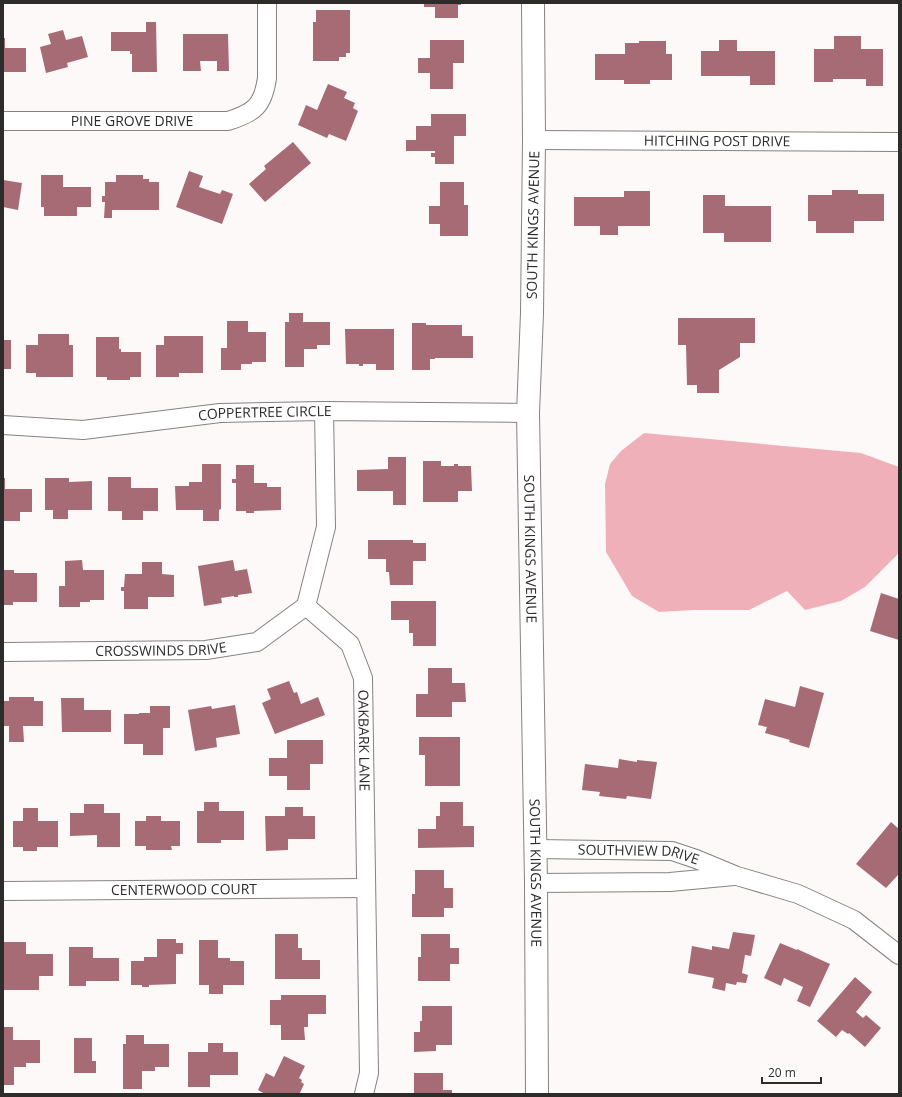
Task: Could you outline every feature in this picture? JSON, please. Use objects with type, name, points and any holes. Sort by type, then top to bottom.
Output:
[{"type":"street","name":"PINE GROVE DRIVE","points":[[3,121],[228,121],[241,117],[257,106],[263,97],[267,78],[267,3]]},
{"type":"street","name":"SOUTH KINGS AVENUE","points":[[533,3],[534,140],[532,313],[528,412],[536,849],[537,1094]]},
{"type":"street","name":"HITCHING POST DRIVE","points":[[534,140],[899,142]]},
{"type":"street","name":"COPPERTREE CIRCLE","points":[[3,425],[83,430],[220,413],[324,411],[528,412]]},
{"type":"street","points":[[306,606],[326,526],[324,411]]},
{"type":"street","name":"CROSSWINDS DRIVE","points":[[3,652],[206,650],[221,648],[257,642],[306,606]]},
{"type":"street","name":"OAKBARK LANE","points":[[306,606],[350,644],[363,678],[369,1073],[364,1094]]},
{"type":"street","name":"SOUTHVIEW DRIVE","points":[[536,849],[672,851],[737,876],[798,894],[854,920],[899,955]]},
{"type":"street","name":"SOUTHVIEW DRIVE","points":[[536,883],[670,882],[737,876]]},
{"type":"street","name":"CENTERWOOD COURT","points":[[3,891],[366,888]]},
{"type":"shaded area","points":[[644,433],[861,453],[899,467],[899,553],[865,587],[841,601],[805,610],[787,591],[749,610],[659,612],[632,596],[606,552],[605,484],[610,464],[621,451]]},
{"type":"building","points":[[424,3],[461,3],[461,5],[458,5],[458,18],[435,18],[435,7],[424,7]]},
{"type":"building","points":[[316,10],[350,10],[350,53],[346,53],[346,57],[339,57],[339,61],[313,61],[313,22],[316,22]]},
{"type":"building","points":[[146,22],[156,22],[157,72],[132,72],[132,54],[130,54],[130,51],[111,51],[111,32],[146,32]]},
{"type":"building","points":[[63,30],[66,40],[82,36],[88,57],[67,63],[68,67],[46,73],[40,47],[51,44],[48,34]]},
{"type":"building","points":[[183,34],[228,34],[229,71],[217,71],[217,61],[200,61],[201,71],[183,71]]},
{"type":"building","points":[[834,36],[861,36],[861,49],[883,49],[883,86],[866,86],[866,79],[833,79],[833,82],[814,82],[814,49],[834,49]]},
{"type":"building","points":[[3,38],[5,38],[5,48],[26,48],[26,72],[3,72]]},
{"type":"building","points":[[430,40],[464,40],[464,63],[453,63],[453,89],[430,89],[430,73],[418,73],[418,58],[430,58]]},
{"type":"building","points":[[719,40],[737,40],[737,51],[775,51],[775,85],[750,85],[750,76],[701,76],[701,51],[719,51]]},
{"type":"building","points":[[639,41],[666,41],[666,54],[672,54],[672,80],[650,80],[650,84],[624,84],[624,80],[595,80],[595,54],[625,54],[625,43],[639,43]]},
{"type":"building","points":[[328,84],[347,92],[344,98],[355,103],[353,108],[358,111],[346,141],[329,134],[327,138],[298,125],[306,105],[317,110]]},
{"type":"building","points":[[431,114],[466,114],[466,136],[454,136],[454,164],[435,164],[435,157],[431,157],[431,153],[435,153],[435,151],[406,151],[406,140],[416,140],[416,126],[431,126]]},
{"type":"building","points":[[293,142],[311,163],[265,202],[249,184],[266,169],[264,166]]},
{"type":"building","points":[[189,171],[203,176],[199,187],[220,194],[222,190],[233,194],[222,224],[176,207]]},
{"type":"building","points":[[41,175],[63,175],[63,187],[91,187],[91,207],[77,207],[77,216],[44,216],[44,207],[41,207]]},
{"type":"building","points":[[116,175],[143,175],[143,179],[149,179],[149,182],[159,182],[159,210],[112,210],[112,218],[104,218],[105,202],[102,202],[102,196],[105,196],[105,182],[116,182]]},
{"type":"building","points":[[3,180],[22,183],[18,210],[3,207]]},
{"type":"building","points":[[440,182],[464,182],[464,205],[468,205],[468,236],[440,236],[440,224],[429,224],[429,206],[440,206]]},
{"type":"building","points":[[832,190],[858,190],[858,194],[884,194],[884,221],[854,221],[854,233],[816,233],[816,221],[808,221],[808,195],[832,195]]},
{"type":"building","points":[[624,191],[650,191],[650,226],[618,226],[618,235],[600,235],[600,226],[574,226],[574,197],[624,197]]},
{"type":"building","points":[[703,195],[725,195],[725,206],[771,206],[771,242],[724,242],[724,233],[703,233]]},
{"type":"building","points":[[289,313],[303,313],[303,322],[330,322],[330,345],[317,345],[317,349],[304,349],[304,367],[285,367],[285,322],[289,322]]},
{"type":"building","points":[[678,318],[755,318],[755,343],[740,343],[740,357],[719,370],[719,393],[697,393],[697,385],[687,385],[686,345],[678,345]]},
{"type":"building","points":[[227,321],[248,321],[248,332],[266,332],[266,362],[241,364],[241,370],[221,370],[221,348],[227,348]]},
{"type":"building","points":[[412,323],[426,323],[426,325],[462,325],[462,336],[473,336],[473,358],[435,358],[430,359],[430,370],[412,370]]},
{"type":"building","points":[[345,329],[394,329],[394,370],[376,370],[376,364],[363,364],[363,366],[359,366],[359,364],[346,364]]},
{"type":"building","points":[[38,334],[69,334],[69,345],[73,345],[73,377],[36,377],[36,373],[26,373],[26,345],[38,345]]},
{"type":"building","points":[[164,336],[203,336],[203,373],[179,373],[179,377],[156,377],[156,345],[164,345]]},
{"type":"building","points":[[96,337],[119,337],[119,349],[121,349],[121,352],[141,352],[141,377],[130,377],[130,380],[107,380],[107,377],[96,377]]},
{"type":"building","points":[[3,340],[11,340],[11,369],[3,369]]},
{"type":"building","points":[[388,457],[406,457],[406,505],[393,505],[393,491],[357,491],[357,470],[388,469]]},
{"type":"building","points":[[423,461],[441,461],[441,466],[454,466],[454,464],[458,464],[458,466],[471,466],[472,491],[458,491],[458,502],[423,502]]},
{"type":"building","points":[[202,464],[221,464],[221,509],[219,510],[219,521],[203,521],[203,510],[176,510],[175,486],[189,486],[189,482],[202,482]]},
{"type":"building","points":[[236,465],[254,465],[254,483],[267,483],[267,487],[281,487],[281,510],[254,511],[254,513],[236,511],[236,483],[232,483],[232,479],[236,479]]},
{"type":"building","points":[[108,477],[131,477],[131,488],[158,488],[158,511],[143,511],[143,520],[122,520],[122,511],[108,511]]},
{"type":"building","points":[[3,478],[5,478],[5,489],[32,489],[32,512],[20,512],[20,521],[3,521]]},
{"type":"building","points":[[45,478],[69,478],[69,482],[92,481],[92,510],[68,510],[68,519],[53,519],[53,510],[45,510]]},
{"type":"building","points":[[368,540],[413,540],[413,543],[426,543],[426,561],[413,561],[413,585],[390,585],[389,572],[386,572],[386,559],[368,559]]},
{"type":"building","points":[[82,560],[83,570],[104,570],[104,600],[80,602],[80,607],[59,607],[59,586],[65,586],[65,561]]},
{"type":"building","points":[[233,560],[235,571],[247,569],[252,593],[238,595],[238,597],[234,596],[221,598],[222,603],[204,606],[198,566]]},
{"type":"building","points":[[142,562],[162,562],[162,574],[174,575],[174,597],[148,597],[148,609],[124,609],[124,591],[121,591],[121,587],[124,587],[125,574],[142,574]]},
{"type":"building","points":[[3,570],[14,570],[14,573],[37,573],[37,602],[13,602],[13,605],[3,605]]},
{"type":"building","points":[[881,593],[899,599],[899,640],[870,631]]},
{"type":"building","points":[[391,601],[436,601],[436,646],[413,646],[413,633],[409,633],[409,620],[391,620]]},
{"type":"building","points":[[428,668],[452,668],[452,683],[465,683],[466,702],[452,702],[452,717],[416,717],[416,694],[428,694]]},
{"type":"building","points":[[289,681],[294,693],[297,692],[301,704],[318,697],[325,715],[275,734],[262,703],[271,699],[267,689]]},
{"type":"building","points":[[800,686],[824,693],[809,748],[789,742],[790,740],[765,733],[767,727],[758,725],[765,699],[795,707]]},
{"type":"building","points":[[9,697],[34,697],[34,701],[43,701],[43,726],[23,726],[24,742],[9,742],[9,726],[3,726],[3,701],[9,701]]},
{"type":"building","points":[[61,698],[84,698],[84,710],[111,710],[111,732],[62,732]]},
{"type":"building","points":[[235,705],[240,734],[216,738],[217,747],[195,751],[188,710],[211,706],[212,709]]},
{"type":"building","points":[[150,706],[170,706],[170,728],[163,728],[163,755],[143,755],[143,744],[124,744],[124,714],[150,713]]},
{"type":"building","points":[[419,737],[460,737],[460,786],[425,786],[425,755],[419,755]]},
{"type":"building","points":[[287,740],[323,740],[323,764],[310,764],[310,790],[287,790],[287,776],[269,776],[269,758],[287,758]]},
{"type":"building","points":[[619,759],[637,762],[637,760],[657,762],[651,799],[627,796],[626,799],[599,796],[600,792],[582,790],[585,764],[618,768]]},
{"type":"building","points":[[204,802],[219,802],[219,811],[244,811],[244,840],[221,840],[221,843],[197,843],[197,811],[204,811]]},
{"type":"building","points":[[440,802],[463,802],[463,826],[474,826],[474,847],[418,848],[418,829],[436,829],[436,816],[440,816]]},
{"type":"building","points":[[84,804],[104,804],[104,813],[120,813],[120,847],[97,847],[97,835],[70,836],[70,813],[84,813]]},
{"type":"building","points":[[285,807],[303,807],[303,816],[315,816],[315,839],[288,839],[288,850],[266,851],[265,816],[285,816]]},
{"type":"building","points":[[23,808],[38,808],[38,821],[58,821],[58,847],[37,847],[37,851],[23,851],[23,847],[13,847],[13,821],[23,821]]},
{"type":"building","points":[[146,816],[161,816],[161,821],[180,821],[180,846],[171,846],[172,850],[146,850],[146,846],[135,846],[135,821],[146,821]]},
{"type":"building","points":[[891,822],[899,829],[899,876],[898,875],[886,888],[856,864]]},
{"type":"building","points":[[415,870],[444,870],[444,888],[453,888],[453,908],[444,908],[444,917],[412,917],[412,894],[415,894]]},
{"type":"building","points":[[733,932],[755,935],[751,956],[745,955],[742,973],[748,975],[746,983],[737,982],[736,985],[726,983],[725,991],[712,988],[714,978],[688,973],[692,946],[712,950],[712,946],[729,949]]},
{"type":"building","points":[[275,934],[298,934],[298,948],[302,948],[302,960],[320,960],[320,979],[275,979]]},
{"type":"building","points":[[421,934],[450,934],[450,948],[459,948],[459,964],[450,964],[450,981],[418,981],[418,957],[421,957]]},
{"type":"building","points":[[157,939],[176,939],[176,943],[183,943],[183,954],[176,954],[176,984],[149,985],[149,987],[142,987],[142,985],[131,985],[131,961],[144,961],[144,957],[157,957]]},
{"type":"building","points":[[199,940],[218,940],[218,958],[230,958],[230,961],[244,961],[244,985],[223,985],[223,994],[209,994],[209,985],[199,985]]},
{"type":"building","points":[[3,942],[26,942],[26,954],[53,954],[53,976],[39,976],[39,990],[3,990]]},
{"type":"building","points":[[780,943],[830,964],[810,1007],[797,1001],[803,987],[784,978],[781,986],[764,978]]},
{"type":"building","points":[[69,947],[93,947],[93,958],[119,958],[119,981],[86,981],[86,986],[69,986]]},
{"type":"building","points":[[855,977],[872,992],[856,1012],[863,1018],[866,1015],[881,1028],[865,1047],[849,1033],[848,1034],[842,1030],[836,1037],[817,1021]]},
{"type":"building","points":[[281,995],[326,995],[326,1014],[308,1014],[308,1027],[304,1027],[305,1040],[281,1040],[281,1025],[270,1025],[270,1000],[281,1000]]},
{"type":"building","points":[[422,1006],[452,1006],[452,1045],[436,1045],[436,1051],[414,1052],[414,1032],[420,1032]]},
{"type":"building","points":[[3,1027],[13,1027],[13,1040],[40,1040],[40,1063],[26,1063],[26,1067],[14,1067],[14,1085],[3,1085]]},
{"type":"building","points":[[126,1035],[144,1035],[144,1044],[169,1044],[169,1067],[155,1067],[155,1071],[142,1071],[142,1089],[123,1089],[123,1044],[126,1044]]},
{"type":"building","points":[[74,1038],[92,1038],[92,1061],[96,1061],[96,1073],[74,1073]]},
{"type":"building","points":[[208,1043],[223,1043],[223,1052],[238,1052],[238,1075],[210,1075],[210,1087],[188,1087],[188,1052],[208,1052]]},
{"type":"building","points":[[284,1056],[305,1066],[299,1078],[304,1084],[300,1093],[302,1094],[265,1094],[258,1090],[266,1073],[274,1077]]},
{"type":"building","points":[[414,1073],[443,1073],[443,1090],[452,1090],[452,1094],[414,1094]]}]
